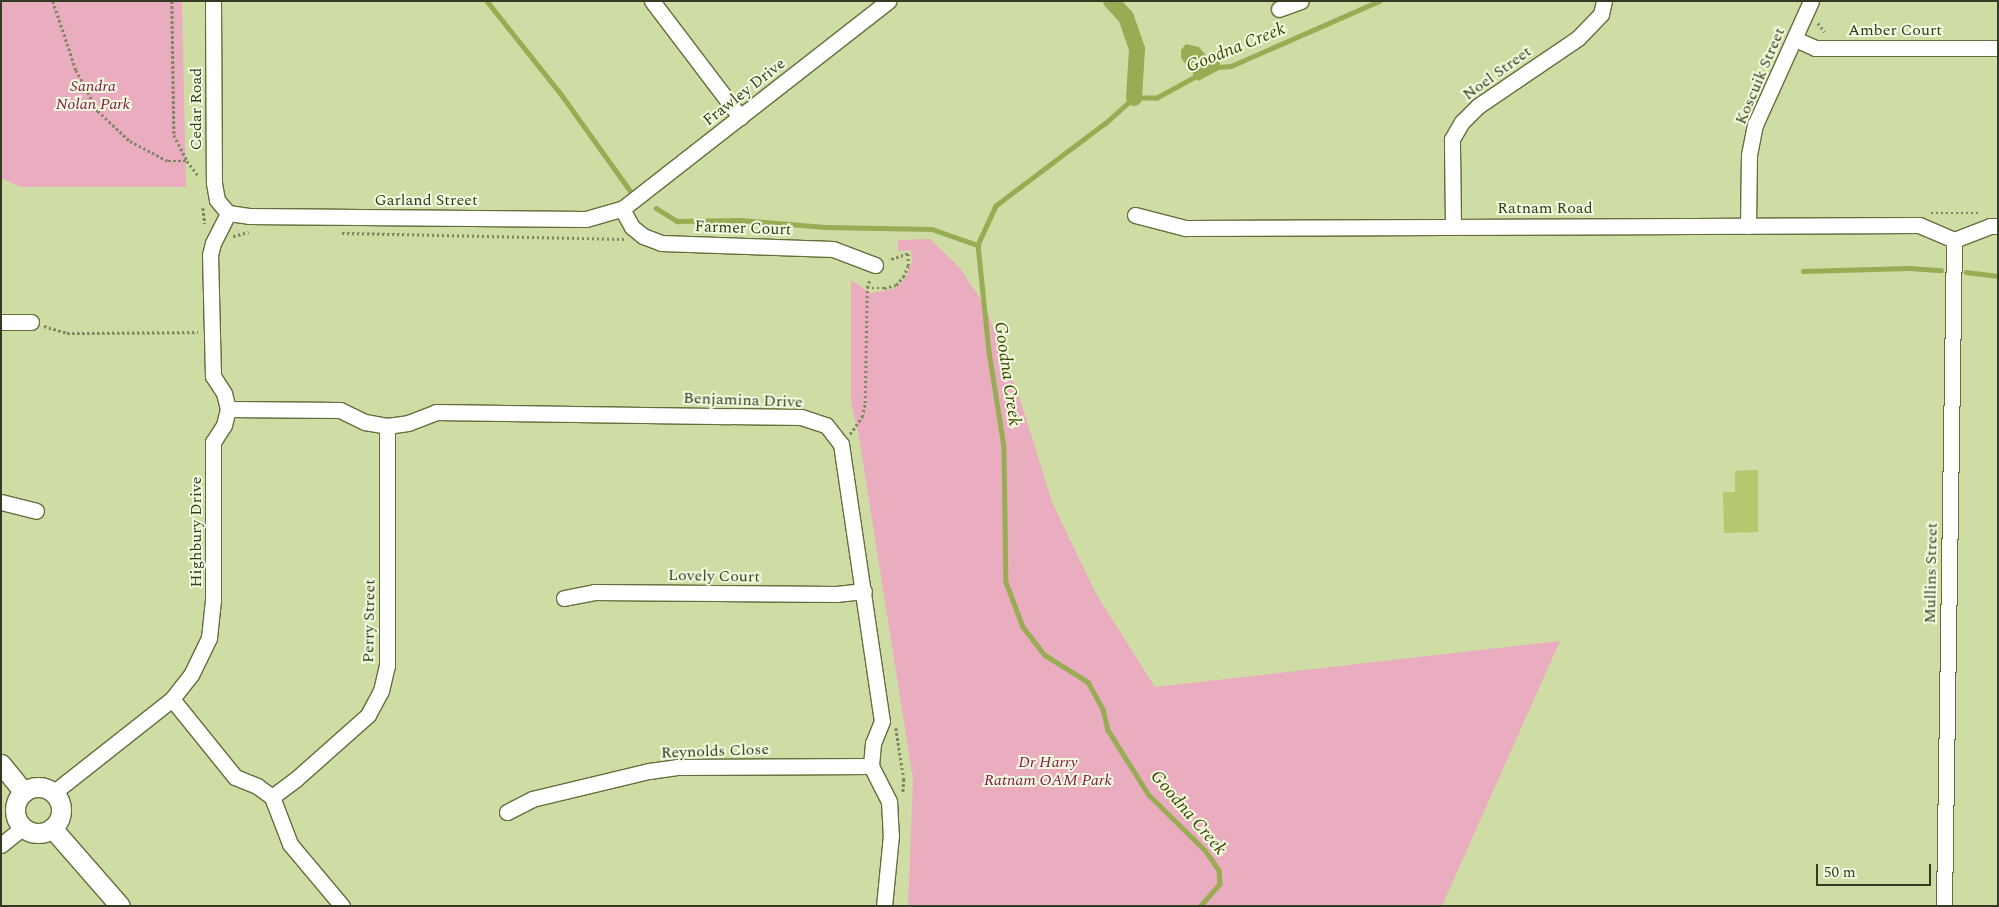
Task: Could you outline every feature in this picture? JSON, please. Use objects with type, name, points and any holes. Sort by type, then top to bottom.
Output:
[{"type":"street","name":"Cedar Road","points":[[213,1],[214,183],[217,200],[228,213]]},
{"type":"street","points":[[652,1],[740,118]]},
{"type":"street","name":"Frawley Drive","points":[[622,209],[888,1]]},
{"type":"street","points":[[1279,9],[1301,1]]},
{"type":"street","name":"Noel Street","points":[[1453,225],[1452,139],[1462,122],[1478,106],[1578,38],[1601,14],[1604,1]]},
{"type":"street","name":"Koscuik Street","points":[[1748,226],[1749,155],[1755,125],[1812,1]]},
{"type":"street","name":"Amber Court","points":[[1794,39],[1814,48],[1998,48]]},
{"type":"street","name":"Garland Street","points":[[228,213],[249,216],[586,219],[622,209]]},
{"type":"street","points":[[622,209],[632,227],[643,236]]},
{"type":"street","points":[[228,213],[219,230],[210,255],[213,376],[224,393],[228,409]]},
{"type":"street","name":"Ratnam Road","points":[[1136,215],[1185,228],[1453,225],[1919,225],[1954,240]]},
{"type":"street","points":[[1954,240],[1990,226],[1998,226]]},
{"type":"street","name":"Farmer Court","points":[[643,236],[661,243],[833,249],[875,265]]},
{"type":"street","name":"Mullins Street","points":[[1944,906],[1954,240]]},
{"type":"street","points":[[1,322],[31,322]]},
{"type":"street","name":"Benjamina Drive","points":[[228,409],[340,410],[365,422],[387,426],[408,423],[436,412],[801,417],[826,425],[841,444]]},
{"type":"street","name":"Highbury Drive","points":[[53,793],[172,699],[191,675],[209,638],[214,576],[213,442],[224,425],[228,409]]},
{"type":"street","name":"Perry Street","points":[[272,796],[296,779],[368,715],[381,691],[387,666],[387,426]]},
{"type":"street","points":[[841,444],[882,721],[873,744],[871,766],[889,800],[891,835],[884,906]]},
{"type":"street","points":[[1,502],[36,511]]},
{"type":"street","name":"Lovely Court","points":[[564,598],[594,592],[836,594],[864,590]]},
{"type":"street","points":[[172,699],[235,777],[257,786],[272,796],[290,844],[342,906]]},
{"type":"street","points":[[1,764],[24,792]]},
{"type":"street","name":"Reynolds Close","points":[[507,812],[532,800],[649,771],[677,767],[871,766]]},
{"type":"street","points":[[37,787],[44,788],[53,793],[61,809],[60,816],[52,828],[37,833],[23,827],[18,821],[16,806],[24,792],[37,787]]},
{"type":"street","points":[[1,845],[23,827]]},
{"type":"street","points":[[52,828],[120,906]]},
{"type":"path","points":[[53,1],[76,70],[98,111],[130,141],[168,161],[187,161]]},
{"type":"path","points":[[172,1],[174,135],[187,161],[198,175],[198,181]]},
{"type":"path","points":[[1818,16],[1818,24],[1821,29],[1829,33],[1829,48]]},
{"type":"path","points":[[203,205],[205,224],[235,237],[248,232],[258,232]]},
{"type":"path","points":[[1923,213],[1990,212]]},
{"type":"path","points":[[338,233],[625,239],[643,236]]},
{"type":"path","points":[[841,444],[853,431],[864,410],[867,288],[875,265],[908,254],[908,266],[904,276],[896,285],[884,288],[867,288]]},
{"type":"path","points":[[31,322],[67,333],[211,332]]},
{"type":"green space","name":"Sandra Nolan Park","points":[[1,1],[182,1],[186,187],[20,187],[1,178]]},
{"type":"green space","name":"Dr Harry Ratnam OAM Park","points":[[930,239],[960,268],[985,306],[1018,393],[1052,502],[1096,594],[1155,687],[1560,641],[1442,906],[908,906],[913,779],[858,431],[851,403],[851,280],[871,293],[894,289],[904,280],[912,262],[911,250],[898,251],[898,240]]},
{"type":"shaded area","points":[[1186,44],[1199,47],[1209,59],[1218,61],[1220,63],[1219,70],[1198,81],[1181,58],[1181,50]]},
{"type":"building","points":[[1758,470],[1758,532],[1724,533],[1723,492],[1735,492],[1735,471]]},
{"type":"waterway","points":[[487,1],[561,94],[632,193]]},
{"type":"waterway","points":[[1111,1],[1126,17],[1137,49],[1134,98]]},
{"type":"waterway","name":"Goodna Creek","points":[[1217,67],[1231,66],[1379,1]]},
{"type":"waterway","name":"Goodna Creek","points":[[1201,74],[1157,98],[1134,98],[1106,123],[996,206],[978,245],[989,351],[1004,447],[1006,582],[1023,627],[1045,655],[1088,682],[1103,709],[1108,730],[1149,795],[1205,850],[1219,870],[1220,884],[1201,906]]},
{"type":"waterway","points":[[656,208],[677,221],[741,220],[825,227],[932,229],[978,245]]},
{"type":"waterway","points":[[1803,271],[1909,268],[1941,270]]},
{"type":"waterway","points":[[1966,272],[1998,276]]}]
